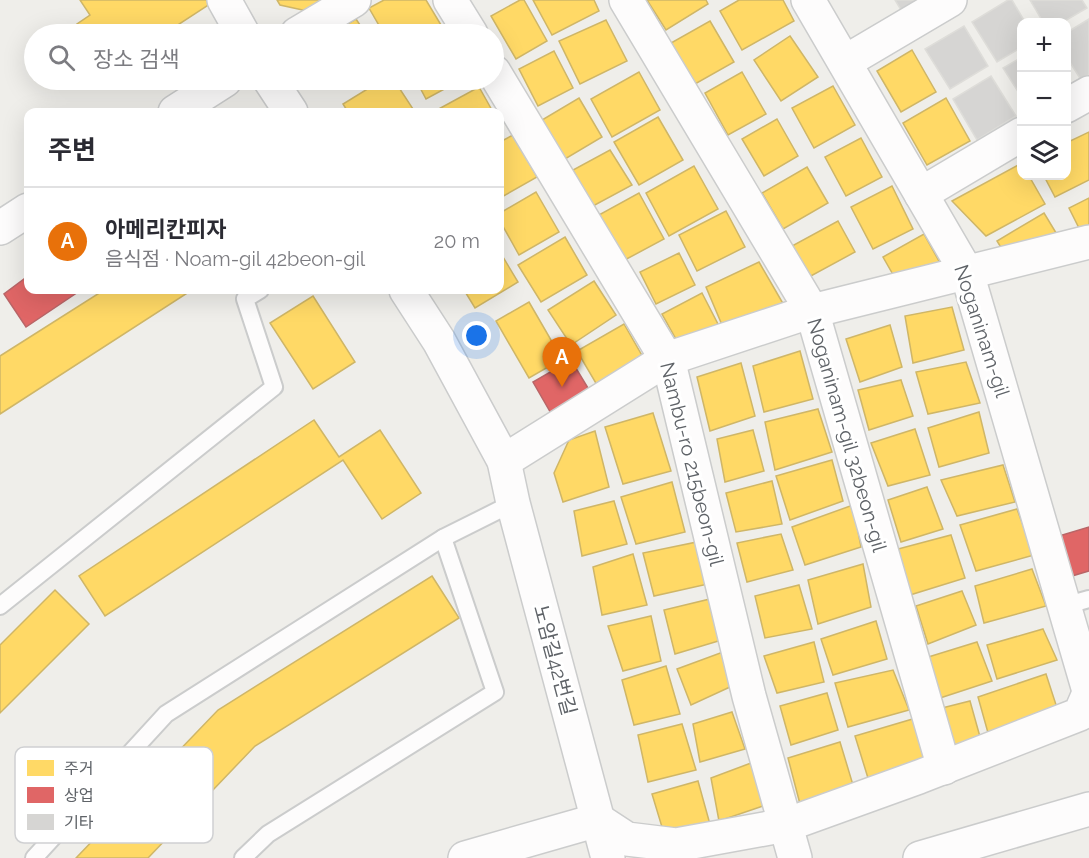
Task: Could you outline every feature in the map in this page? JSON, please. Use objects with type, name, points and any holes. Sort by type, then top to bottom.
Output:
[{"type":"street","points":[[224,0],[237,24]]},
{"type":"street","points":[[314,24],[354,0]]},
{"type":"street","points":[[450,0],[465,24]]},
{"type":"street","name":"Noganinam-gil 32beon-gil","points":[[626,0],[812,311],[944,768]]},
{"type":"street","name":"Noganinam-gil","points":[[598,820],[627,839],[676,845],[786,825],[944,768],[1080,714],[1089,692],[1077,603],[967,273],[808,0]]},
{"type":"street","points":[[845,62],[950,0]]},
{"type":"street","name":"Nambu-ro 215beon-gil","points":[[504,89],[667,359],[749,696],[795,858]]},
{"type":"street","points":[[181,108],[209,90]]},
{"type":"street","points":[[277,90],[288,108]]},
{"type":"street","points":[[1071,103],[1089,93]]},
{"type":"street","points":[[921,194],[1017,137]]},
{"type":"street","points":[[0,228],[24,213]]},
{"type":"street","points":[[504,461],[667,359],[812,311],[1089,242]]},
{"type":"street","name":"노암길42번길","points":[[409,294],[439,340],[504,461],[513,503],[608,858]]},
{"type":"street","points":[[920,858],[1089,809]]},
{"type":"street","points":[[465,858],[598,820]]},
{"type":"lane","points":[[0,606],[274,387],[245,299],[253,294]]},
{"type":"lane","points":[[136,747],[166,714],[443,538],[513,503]]},
{"type":"lane","points":[[243,858],[268,834],[495,692],[443,538]]},
{"type":"lane","points":[[34,858],[48,843]]},
{"type":"building: 주거","points":[[80,0],[216,0],[179,24],[77,24],[90,15]]},
{"type":"building: 주거","points":[[277,0],[326,0],[307,11],[280,5]]},
{"type":"building: 주거","points":[[384,0],[426,0],[440,24],[378,24],[369,8]]},
{"type":"building: 주거","points":[[524,0],[547,41],[516,59],[504,38],[504,24],[496,24],[491,16]]},
{"type":"building: 주거","points":[[533,0],[594,0],[599,11],[552,35]]},
{"type":"building: 주거","points":[[647,0],[706,0],[708,4],[666,30]]},
{"type":"building: 주거","points":[[739,0],[783,0],[794,21],[742,50],[720,11]]},
{"type":"building: 주거","points":[[356,19],[359,24],[347,24]]},
{"type":"building: 주거","points":[[606,20],[627,61],[580,84],[559,41]]},
{"type":"building: 주거","points":[[710,21],[734,62],[695,84],[671,43]]},
{"type":"building: 주거","points":[[790,36],[818,77],[781,101],[754,60]]},
{"type":"building: 주거","points":[[912,50],[936,92],[901,112],[877,71]]},
{"type":"building: 주거","points":[[554,51],[573,88],[538,106],[519,69]]},
{"type":"building: 주거","points":[[639,72],[660,110],[612,137],[591,99]]},
{"type":"building: 주거","points":[[742,72],[766,114],[728,135],[705,93]]},
{"type":"building: 주거","points":[[833,86],[855,125],[814,148],[792,108]]},
{"type":"building: 주거","points":[[366,90],[401,90],[412,108],[346,108],[343,104]]},
{"type":"building: 주거","points":[[421,90],[443,90],[426,99]]},
{"type":"building: 주거","points":[[474,90],[481,90],[491,108],[440,108]]},
{"type":"building: 주거","points":[[579,98],[602,137],[565,159],[542,120]]},
{"type":"building: 주거","points":[[946,98],[970,141],[927,165],[903,123]]},
{"type":"building: 주거","points":[[658,117],[683,160],[639,185],[614,142]]},
{"type":"building: 주거","points":[[777,119],[798,156],[764,176],[742,139]]},
{"type":"building: 주거","points":[[1089,132],[1089,180],[1055,197],[1046,180],[1071,180],[1071,141]]},
{"type":"building: 주거","points":[[513,135],[537,177],[504,196],[504,140]]},
{"type":"building: 주거","points":[[861,138],[882,177],[846,196],[825,157]]},
{"type":"building: 주거","points":[[610,150],[632,185],[593,206],[573,170]]},
{"type":"building: 주거","points":[[694,166],[718,209],[669,236],[646,193]]},
{"type":"building: 주거","points":[[1017,166],[1017,180],[1031,180],[1045,204],[986,236],[952,201]]},
{"type":"building: 주거","points":[[807,167],[828,203],[783,229],[762,193]]},
{"type":"building: 주거","points":[[892,186],[913,229],[873,249],[851,207]]},
{"type":"building: 주거","points":[[536,192],[559,232],[519,255],[504,228],[504,211]]},
{"type":"building: 주거","points":[[639,193],[664,239],[621,262],[597,216]]},
{"type":"building: 주거","points":[[1089,198],[1089,234],[1083,236],[1069,208]]},
{"type":"building: 주거","points":[[726,211],[745,247],[697,271],[679,235]]},
{"type":"building: 주거","points":[[1044,213],[1061,241],[1005,254],[997,241]]},
{"type":"building: 주거","points":[[838,221],[855,252],[809,277],[792,246]]},
{"type":"building: 주거","points":[[924,234],[940,263],[899,285],[883,257]]},
{"type":"building: 주거","points":[[565,237],[587,275],[541,302],[518,265]]},
{"type":"building: 주거","points":[[679,253],[695,285],[656,304],[640,272]]},
{"type":"building: 주거","points":[[504,259],[518,282],[504,290]]},
{"type":"building: 주거","points":[[759,262],[785,307],[725,332],[706,287]]},
{"type":"building: 주거","points":[[594,281],[616,315],[571,345],[548,310]]},
{"type":"building: 주거","points":[[702,293],[720,328],[681,348],[662,314]]},
{"type":"building: 주거","points":[[98,294],[186,294],[0,414],[0,356]]},
{"type":"building: 주거","points":[[466,294],[498,294],[475,308]]},
{"type":"building: 주거","points":[[313,296],[355,362],[313,389],[270,323]]},
{"type":"building: 주거","points":[[529,302],[562,359],[529,378],[496,321]]},
{"type":"building: 주거","points":[[952,307],[964,350],[913,363],[905,316]]},
{"type":"building: 주거","points":[[624,324],[644,359],[597,385],[577,351]]},
{"type":"building: 주거","points":[[890,325],[902,367],[860,382],[846,339]]},
{"type":"building: 주거","points":[[800,351],[813,399],[764,412],[753,366]]},
{"type":"building: 주거","points":[[966,362],[980,403],[928,414],[916,372]]},
{"type":"building: 주거","points":[[741,363],[755,416],[710,431],[697,377]]},
{"type":"building: 주거","points":[[901,380],[913,416],[869,430],[858,390]]},
{"type":"building: 주거","points":[[818,409],[832,452],[775,470],[765,422]]},
{"type":"building: 주거","points":[[979,412],[989,453],[939,467],[928,428]]},
{"type":"building: 주거","points":[[653,413],[671,471],[623,484],[605,427]]},
{"type":"building: 주거","points":[[314,420],[339,457],[380,430],[421,493],[382,519],[343,460],[105,616],[79,576]]},
{"type":"building: 주거","points":[[915,429],[930,475],[888,486],[871,443]]},
{"type":"building: 주거","points":[[753,430],[764,471],[725,482],[717,439]]},
{"type":"building: 주거","points":[[595,431],[609,487],[563,502],[554,473],[569,440]]},
{"type":"building: 주거","points":[[832,460],[843,501],[790,520],[776,476]]},
{"type":"building: 주거","points":[[1003,465],[1015,502],[957,516],[941,480]]},
{"type":"building: 주거","points":[[772,481],[782,524],[736,532],[726,493]]},
{"type":"building: 주거","points":[[672,482],[685,532],[636,544],[621,497]]},
{"type":"building: 주거","points":[[927,487],[943,529],[901,542],[888,500]]},
{"type":"building: 주거","points":[[614,501],[627,544],[582,556],[574,511]]},
{"type":"building: 주거","points":[[853,505],[861,547],[805,565],[792,527]]},
{"type":"building: 주거","points":[[1017,509],[1034,555],[976,571],[960,525]]},
{"type":"building: 주거","points":[[781,534],[793,570],[747,582],[737,543]]},
{"type":"building: 주거","points":[[951,535],[965,578],[910,595],[898,549]]},
{"type":"building: 주거","points":[[697,542],[708,584],[654,596],[643,553]]},
{"type":"building: 주거","points":[[633,554],[647,605],[602,615],[593,567]]},
{"type":"building: 주거","points":[[863,564],[871,607],[818,624],[808,580]]},
{"type":"building: 주거","points":[[1032,569],[1046,606],[984,623],[975,586]]},
{"type":"building: 주거","points":[[432,576],[459,618],[255,746],[213,790],[213,747],[182,747],[218,710]]},
{"type":"building: 주거","points":[[799,585],[812,629],[765,638],[755,596]]},
{"type":"building: 주거","points":[[55,590],[89,624],[0,713],[0,645]]},
{"type":"building: 주거","points":[[962,591],[976,625],[928,644],[916,606]]},
{"type":"building: 주거","points":[[710,599],[725,639],[675,654],[664,610]]},
{"type":"building: 주거","points":[[651,616],[661,661],[623,671],[608,626]]},
{"type":"building: 주거","points":[[876,621],[887,659],[833,675],[821,639]]},
{"type":"building: 주거","points":[[1043,629],[1057,660],[997,679],[987,645]]},
{"type":"building: 주거","points":[[814,642],[824,682],[777,693],[764,656]]},
{"type":"building: 주거","points":[[977,642],[992,681],[937,699],[925,658]]},
{"type":"building: 주거","points":[[723,652],[730,687],[691,705],[677,669]]},
{"type":"building: 주거","points":[[666,666],[680,714],[634,725],[622,680]]},
{"type":"building: 주거","points":[[893,670],[909,710],[848,727],[835,683]]},
{"type":"building: 주거","points":[[1046,674],[1059,714],[990,740],[978,697]]},
{"type":"building: 주거","points":[[827,693],[838,730],[791,745],[780,706]]},
{"type":"building: 주거","points":[[970,701],[982,744],[959,750],[944,744],[934,710]]},
{"type":"building: 주거","points":[[732,712],[745,749],[700,762],[693,724]]},
{"type":"building: 주거","points":[[916,718],[929,762],[868,778],[855,736]]},
{"type":"building: 주거","points":[[682,724],[696,770],[648,782],[638,735]]},
{"type":"building: 주거","points":[[840,742],[853,785],[800,804],[788,758]]},
{"type":"building: 주거","points":[[751,763],[763,806],[719,821],[711,778]]},
{"type":"building: 주거","points":[[698,781],[711,828],[665,837],[652,794]]},
{"type":"building: 주거","points":[[90,843],[162,843],[148,858],[76,858]]},
{"type":"building: 상업","points":[[24,279],[24,294],[75,294],[26,327],[4,294]]},
{"type":"building: 상업","points":[[571,360],[591,393],[552,415],[533,382]]},
{"type":"building: 상업","points":[[1089,527],[1089,571],[1072,576],[1059,536]]},
{"type":"building: 기타","points":[[895,0],[918,0],[901,10]]},
{"type":"building: 기타","points":[[1008,0],[1012,0],[1023,18],[1017,18],[1017,50],[997,62],[972,22]]},
{"type":"building: 기타","points":[[1030,0],[1082,0],[1087,8],[1070,18],[1041,18]]},
{"type":"building: 기타","points":[[1089,19],[1089,75],[1081,80],[1071,64],[1071,30]]},
{"type":"building: 기타","points":[[964,26],[988,66],[950,89],[925,49]]},
{"type":"building: 기타","points":[[1017,60],[1017,90],[1003,68]]},
{"type":"building: 기타","points":[[991,76],[1016,116],[977,140],[953,99]]},
{"type":"place","name":"아메리칸피자","points":[[562,387]]}]
